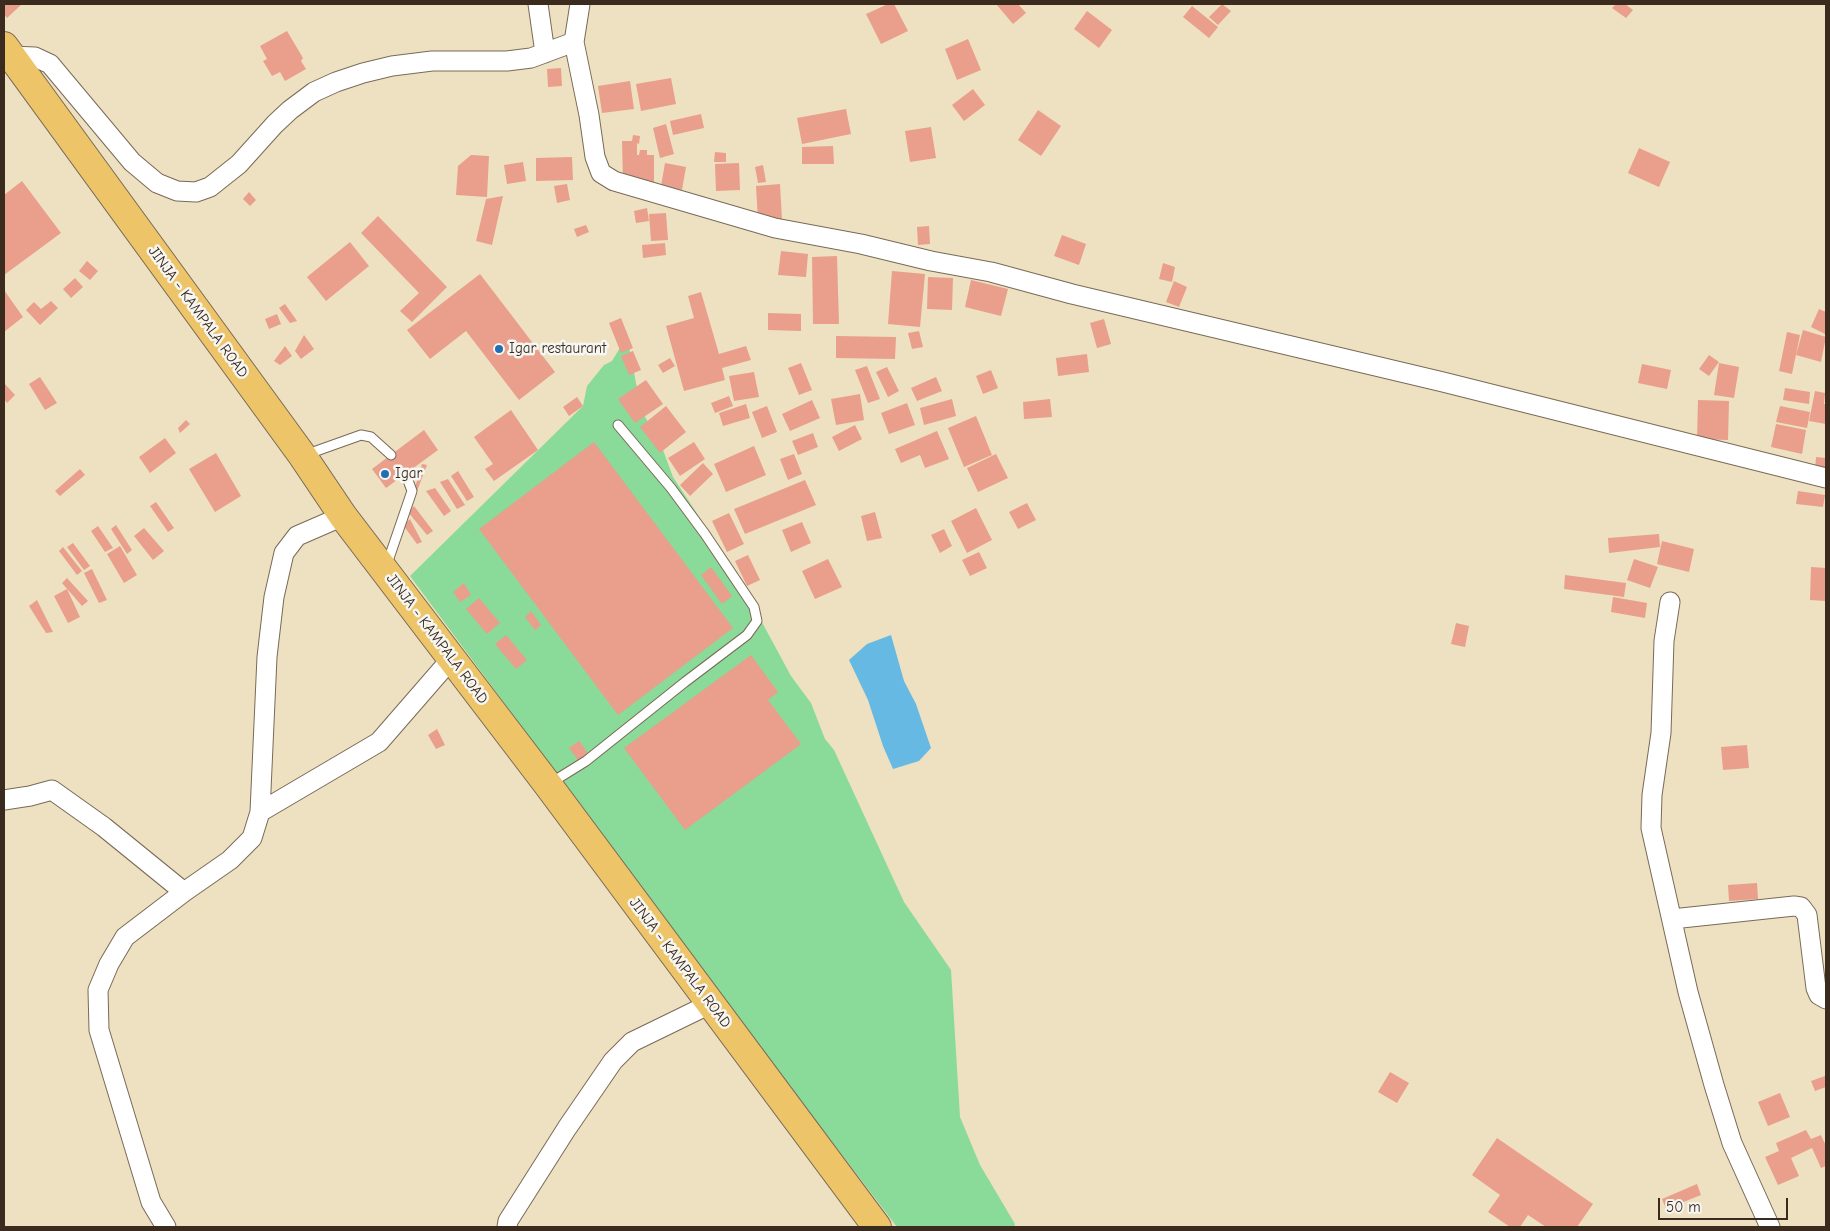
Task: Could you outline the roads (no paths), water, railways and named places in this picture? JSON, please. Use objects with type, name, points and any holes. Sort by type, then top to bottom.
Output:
[{"type":"highway","name":"JINJA - KAMPALA ROAD","points":[[8,51],[344,516],[548,785],[877,1227]]},
{"type":"street","points":[[538,4],[545,53]]},
{"type":"street","points":[[580,4],[574,42],[589,115],[595,157],[601,172],[614,182],[775,228],[861,244],[931,261],[990,272],[1072,294],[1433,380],[1826,478]]},
{"type":"street","points":[[8,51],[35,57],[50,64],[132,162],[157,183],[176,191],[196,192],[210,186],[239,164],[290,110],[314,92],[336,82],[362,73],[392,66],[432,62],[507,62],[531,58],[574,42]]},
{"type":"street","points":[[166,1227],[151,1202],[99,1030],[98,990],[109,964],[125,938],[184,892],[230,860],[252,838],[260,812],[267,657],[274,597],[284,553],[297,536],[344,516]]},
{"type":"street","points":[[1670,602],[1664,641],[1660,733],[1652,795],[1651,828],[1688,992],[1730,1135],[1770,1227]]},
{"type":"street","points":[[260,812],[379,742],[452,658]]},
{"type":"street","points":[[4,800],[52,790],[104,827],[184,892]]},
{"type":"street","points":[[1672,918],[1794,906],[1801,907],[1807,915],[1816,988],[1819,995],[1826,999]]},
{"type":"street","points":[[507,1227],[508,1221],[567,1128],[613,1061],[632,1042],[710,1004]]},
{"type":"lane","points":[[548,785],[586,762],[747,635],[757,620],[754,607],[705,534],[671,488],[618,425]]},
{"type":"lane","points":[[302,456],[361,435],[371,437],[391,455]]},
{"type":"lane","points":[[385,570],[412,491],[406,475]]},
{"type":"water","points":[[891,635],[904,681],[916,704],[931,748],[919,761],[893,769],[883,746],[868,700],[849,660],[867,644]]},
{"type":"place","name":"Igar restaurant","points":[[499,349]]},
{"type":"place","name":"Igar","points":[[385,474]]}]
